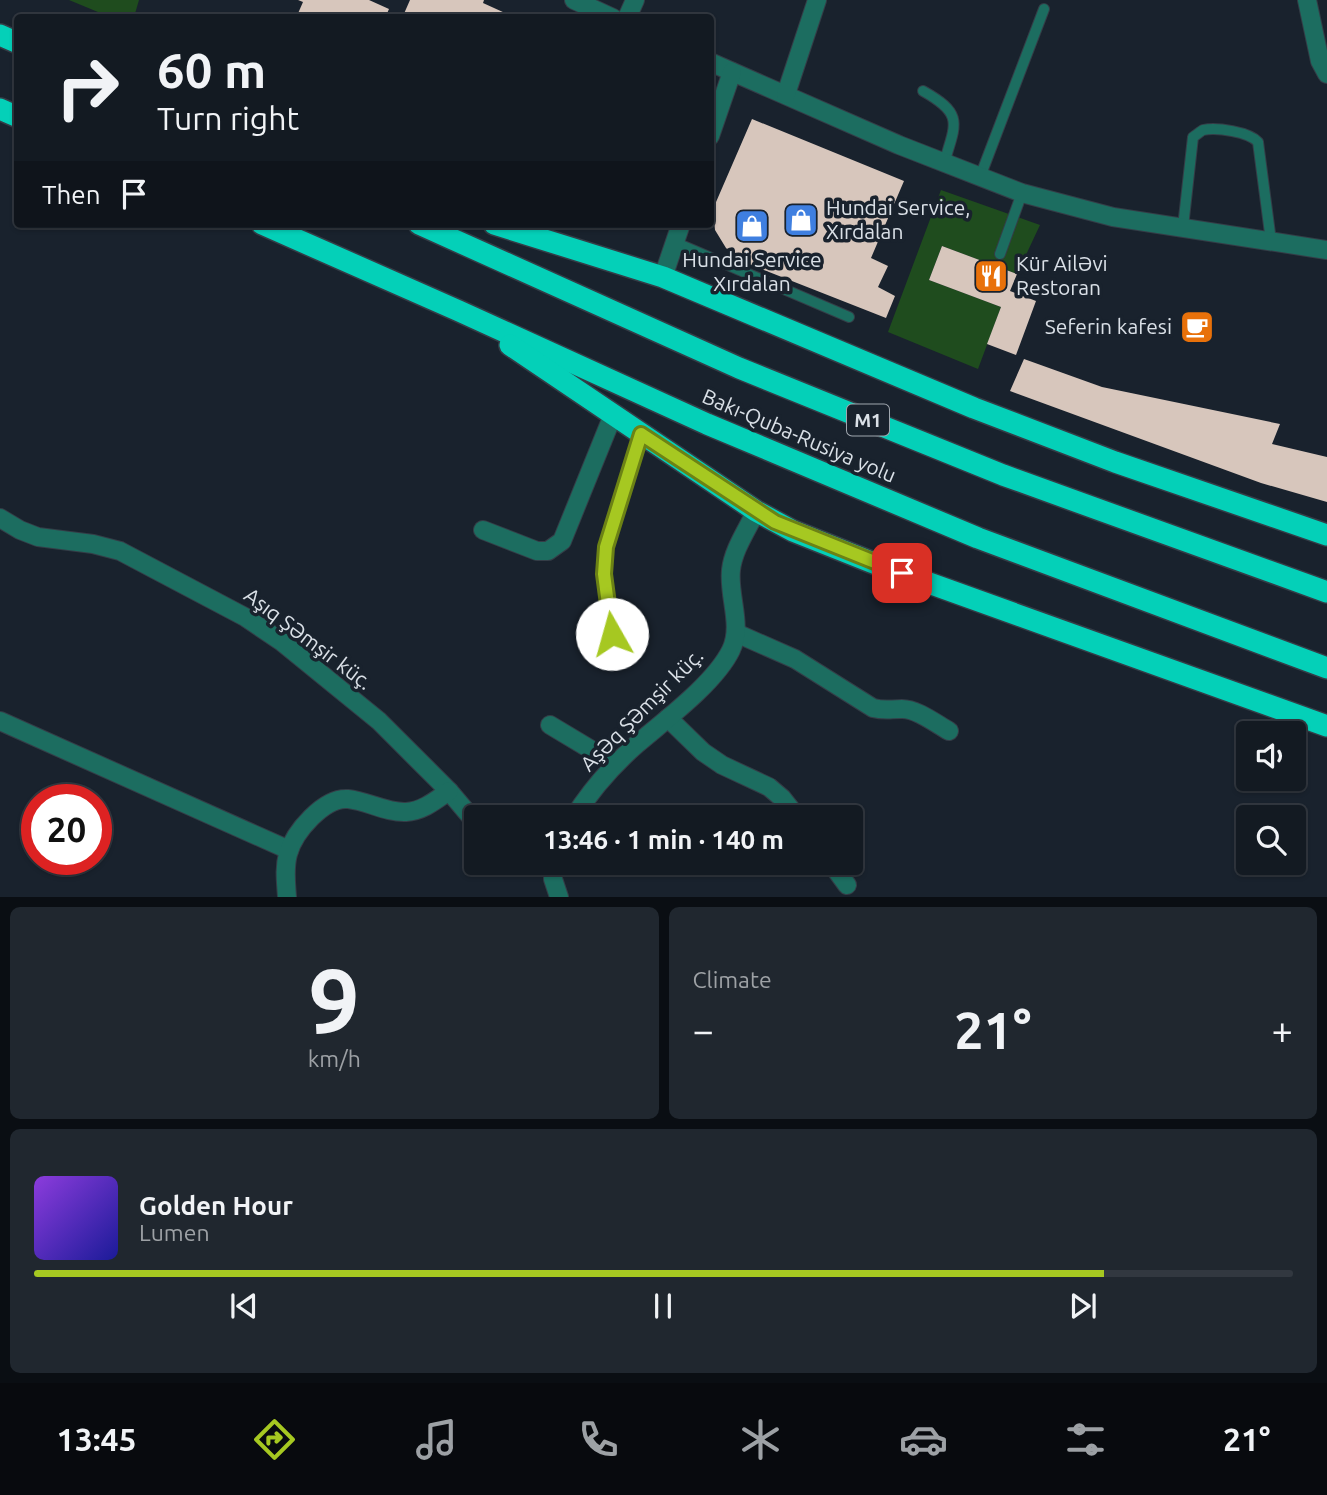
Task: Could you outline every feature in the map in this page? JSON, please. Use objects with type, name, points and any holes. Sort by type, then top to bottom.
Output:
[{"type":"highway","name":"Bakı-Quba-Rusiya yolu","points":[[271,228],[707,424],[978,538],[1327,668]]},
{"type":"highway","name":"Bakı-Quba-Rusiya yolu","points":[[428,228],[739,368],[965,460],[1327,592]]},
{"type":"highway","points":[[507,228],[663,277],[974,408],[1115,462],[1327,535]]},
{"type":"highway","points":[[460,311],[756,511],[793,531],[876,564],[1327,726]]},
{"type":"street","points":[[574,0],[604,14]]},
{"type":"street","points":[[786,94],[817,0]]},
{"type":"street","points":[[1307,0],[1320,61],[1327,74]]},
{"type":"street","points":[[714,64],[944,163],[1022,193],[1113,217],[1327,250]]},
{"type":"street","points":[[714,125],[733,72]]},
{"type":"street","points":[[663,277],[679,228]]},
{"type":"street","points":[[483,530],[537,551],[548,551],[562,541],[613,415]]},
{"type":"street","name":"Aşəq Şəmşir küç.","points":[[583,805],[615,764],[668,718],[721,666],[732,649],[736,633],[731,571],[734,557],[756,511]]},
{"type":"street","name":"Aşıq Şəmşir küç.","points":[[0,518],[19,530],[38,537],[93,544],[120,551],[245,617],[282,642],[379,720],[464,809]]},
{"type":"street","points":[[736,633],[795,659],[873,708],[886,711],[903,709],[916,713],[948,731]]},
{"type":"street","points":[[668,718],[713,758],[769,787],[788,805]]},
{"type":"street","points":[[0,721],[289,850]]},
{"type":"street","points":[[550,725],[615,764]]},
{"type":"street","points":[[287,897],[285,871],[289,850],[319,808],[331,801],[346,799],[405,812],[425,807],[449,791]]},
{"type":"street","points":[[553,875],[559,897]]},
{"type":"street","points":[[840,875],[847,885]]},
{"type":"lane","points":[[979,177],[1044,9]]},
{"type":"lane","points":[[923,91],[945,103],[952,112],[954,128],[944,163]]},
{"type":"lane","points":[[1183,227],[1193,137],[1202,130],[1237,131],[1252,136],[1258,142],[1271,241]]},
{"type":"lane","points":[[1000,254],[1022,193]]},
{"type":"lane","points":[[674,242],[849,317]]},
{"type":"lane","points":[[612,634],[604,574],[606,547],[641,434]]},
{"type":"green space","points":[[69,0],[139,0],[135,14],[103,14]]},
{"type":"green space","points":[[941,190],[1040,225],[1017,274],[942,246],[929,280],[1001,307],[978,369],[888,332]]},
{"type":"building","points":[[298,0],[369,0],[389,9],[387,14],[298,14],[303,2]]},
{"type":"building","points":[[410,0],[484,0],[483,3],[507,14],[404,14]]},
{"type":"building","name":"Hundai Service, Xırdalan","points":[[752,119],[904,181],[871,258],[888,266],[878,287],[895,296],[886,318],[741,261],[726,248],[715,230],[714,207]]},
{"type":"building","points":[[942,246],[1017,274],[1010,291],[1036,301],[1016,355],[987,344],[1001,307],[929,280]]},
{"type":"building","points":[[1024,359],[1102,387],[1280,424],[1272,444],[1327,457],[1327,502],[1261,483],[1010,391]]},
{"type":"place","name":"Hundai Service, Xırdalan","points":[[801,220]]},
{"type":"place","name":"Hundai Service Xırdalan","points":[[752,226]]},
{"type":"place","name":"Kür Ailəvi Restoran","points":[[991,276]]},
{"type":"place","name":"Seferin kafesi","points":[[1197,327]]},
{"type":"route","points":[[612,634],[604,559],[641,434],[775,522],[902,573]]}]
